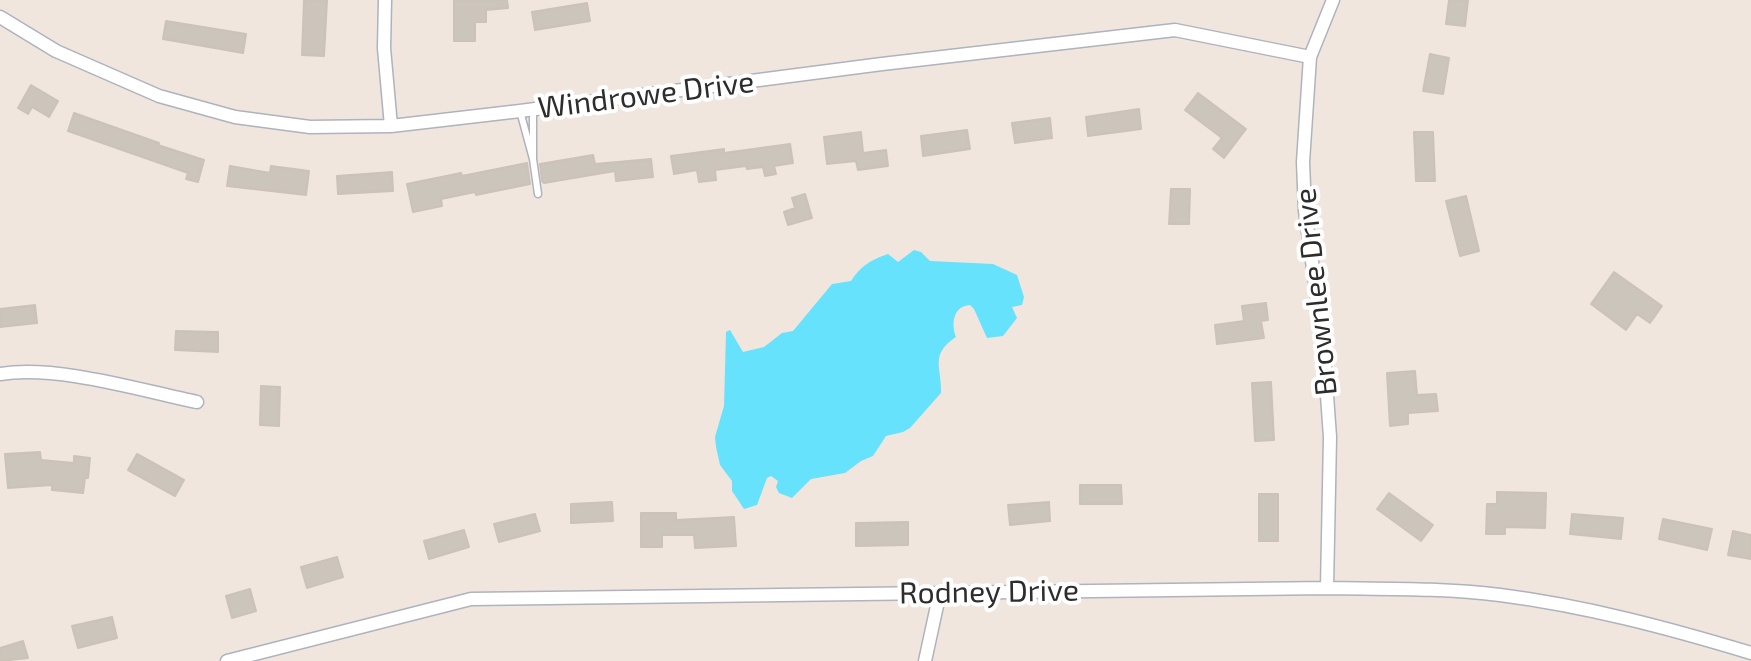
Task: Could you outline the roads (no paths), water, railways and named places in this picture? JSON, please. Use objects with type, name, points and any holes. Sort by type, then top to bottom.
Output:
[{"type":"street","points":[[385,0],[384,48],[391,126]]},
{"type":"street","name":"Brownlee Drive","points":[[1327,588],[1330,437],[1323,340],[1305,211],[1303,162],[1310,57],[1333,0]]},
{"type":"street","name":"Windrowe Drive","points":[[0,17],[56,51],[159,96],[250,119],[310,127],[391,126],[526,111],[882,64],[1175,30],[1310,57]]},
{"type":"street","points":[[0,374],[16,372],[69,376],[197,402]]},
{"type":"street","name":"Rodney Drive","points":[[227,661],[471,599],[1327,588],[1450,591],[1538,601],[1634,620],[1751,653]]},
{"type":"street","points":[[925,661],[940,592]]},
{"type":"lane","points":[[526,111],[538,194]]},
{"type":"lane","points":[[526,111],[533,159]]},
{"type":"water","points":[[914,250],[930,261],[993,264],[1017,275],[1024,297],[1022,305],[1012,307],[1017,318],[1003,336],[987,338],[974,309],[970,305],[964,306],[957,312],[954,321],[956,337],[940,356],[941,393],[910,428],[886,436],[873,456],[845,473],[811,479],[792,498],[779,493],[776,487],[778,481],[771,476],[767,478],[757,505],[744,509],[732,491],[732,481],[720,465],[716,447],[715,437],[724,406],[726,332],[730,330],[743,352],[764,347],[782,333],[793,331],[832,284],[851,281],[862,267],[882,256],[888,254],[898,262]]}]
